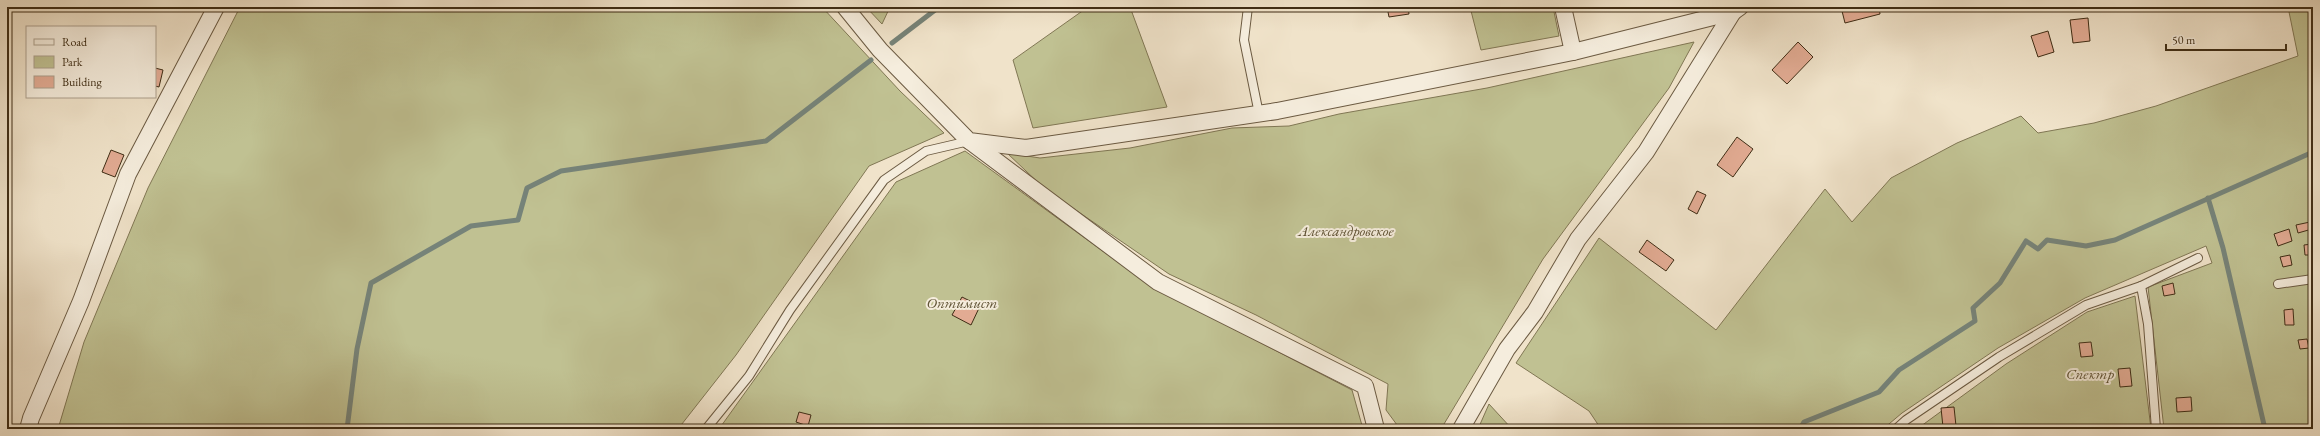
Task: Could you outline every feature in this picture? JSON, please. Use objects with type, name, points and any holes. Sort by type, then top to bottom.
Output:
[{"type":"street","points":[[28,429],[30,418],[81,301],[128,174],[216,7]]},
{"type":"street","points":[[845,7],[880,50],[969,141],[1158,282],[1365,386],[1376,429]]},
{"type":"street","points":[[1563,7],[1573,52]]},
{"type":"street","points":[[969,141],[1026,148],[1259,114],[1573,52],[1736,9]]},
{"type":"street","points":[[1461,429],[1507,349],[1535,312],[1578,239],[1646,152],[1736,9]]},
{"type":"lane","points":[[1248,7],[1244,40],[1259,114]]},
{"type":"lane","points":[[706,429],[749,376],[790,310],[884,180],[926,151],[969,141]]},
{"type":"lane","points":[[1896,429],[1906,420],[1999,357],[2086,305],[2141,286],[2198,258]]},
{"type":"lane","points":[[2278,284],[2313,279]]},
{"type":"lane","points":[[2141,286],[2148,324],[2156,429]]},
{"type":"green space","points":[[240,7],[822,7],[900,91],[944,133],[869,166],[736,355],[678,429],[58,429],[84,342],[148,188]]},
{"type":"green space","points":[[866,7],[890,7],[882,24]]},
{"type":"green space","points":[[1088,7],[1130,7],[1167,107],[1033,128],[1013,60]]},
{"type":"green space","points":[[1470,7],[1553,7],[1559,36],[1481,50]]},
{"type":"green space","points":[[2288,7],[2313,7],[2313,429],[2164,429],[2148,287],[2212,263],[2206,246],[2085,298],[1998,348],[1902,413],[1883,429],[1601,429],[1589,411],[1516,363],[1599,238],[1716,330],[1825,189],[1852,222],[1891,178],[1957,143],[2021,116],[2038,133],[2094,123],[2156,106],[2298,56]]},
{"type":"green space","name":"Александровское","points":[[1694,42],[1669,88],[1543,259],[1441,429],[1400,429],[1386,410],[1388,384],[1256,315],[1169,274],[1045,189],[1007,153],[1040,158],[1130,148],[1232,128],[1289,126],[1339,114],[1487,88]]},
{"type":"green space","name":"Оптимист","points":[[965,151],[1151,286],[1352,390],[1363,429],[719,429],[896,182]]},
{"type":"green space","name":"Спектр","points":[[2135,296],[2151,429],[1917,429],[2006,364],[2087,312]]},
{"type":"green space","points":[[1489,404],[1512,429],[1478,429]]},
{"type":"building","points":[[1387,7],[1408,7],[1409,14],[1389,17]]},
{"type":"building","points":[[1841,7],[1879,7],[1880,14],[1845,23]]},
{"type":"building","points":[[2088,18],[2090,41],[2073,43],[2070,20]]},
{"type":"building","points":[[2048,31],[2054,52],[2038,57],[2031,36]]},
{"type":"building","points":[[1798,42],[1813,57],[1787,84],[1772,70]]},
{"type":"building","points":[[156,68],[163,70],[159,87],[156,86]]},
{"type":"building","points":[[1737,137],[1753,149],[1733,177],[1717,165]]},
{"type":"building","points":[[111,150],[124,155],[115,177],[102,172]]},
{"type":"building","points":[[1697,191],[1706,195],[1697,214],[1688,209]]},
{"type":"building","points":[[2310,222],[2312,229],[2298,233],[2296,225]]},
{"type":"building","points":[[2289,229],[2292,241],[2278,246],[2274,234]]},
{"type":"building","points":[[1647,240],[1674,260],[1666,271],[1639,252]]},
{"type":"building","points":[[2312,244],[2313,255],[2305,255],[2304,245]]},
{"type":"building","points":[[2290,255],[2292,265],[2283,267],[2280,257]]},
{"type":"building","points":[[2173,283],[2175,294],[2164,296],[2162,286]]},
{"type":"building","points":[[962,297],[980,306],[971,325],[952,315]]},
{"type":"building","points":[[2293,309],[2294,325],[2285,325],[2284,310]]},
{"type":"building","points":[[2307,339],[2309,348],[2300,349],[2298,340]]},
{"type":"building","points":[[2091,342],[2093,356],[2081,357],[2079,343]]},
{"type":"building","points":[[2130,368],[2132,386],[2120,387],[2118,369]]},
{"type":"building","points":[[2191,397],[2192,411],[2177,412],[2176,398]]},
{"type":"building","points":[[1954,407],[1956,426],[1943,427],[1941,408]]},
{"type":"building","points":[[799,412],[811,415],[808,426],[796,422]]},
{"type":"waterway","points":[[892,43],[939,7]]},
{"type":"waterway","points":[[347,429],[357,349],[371,283],[471,226],[518,220],[527,188],[561,171],[766,141],[871,60]]},
{"type":"waterway","points":[[1800,429],[1804,422],[1879,392],[1899,370],[1975,321],[1973,308],[2000,283],[2026,241],[2038,249],[2047,240],[2086,246],[2115,240],[2313,152]]},
{"type":"waterway","points":[[2208,198],[2223,248],[2265,429]]}]
